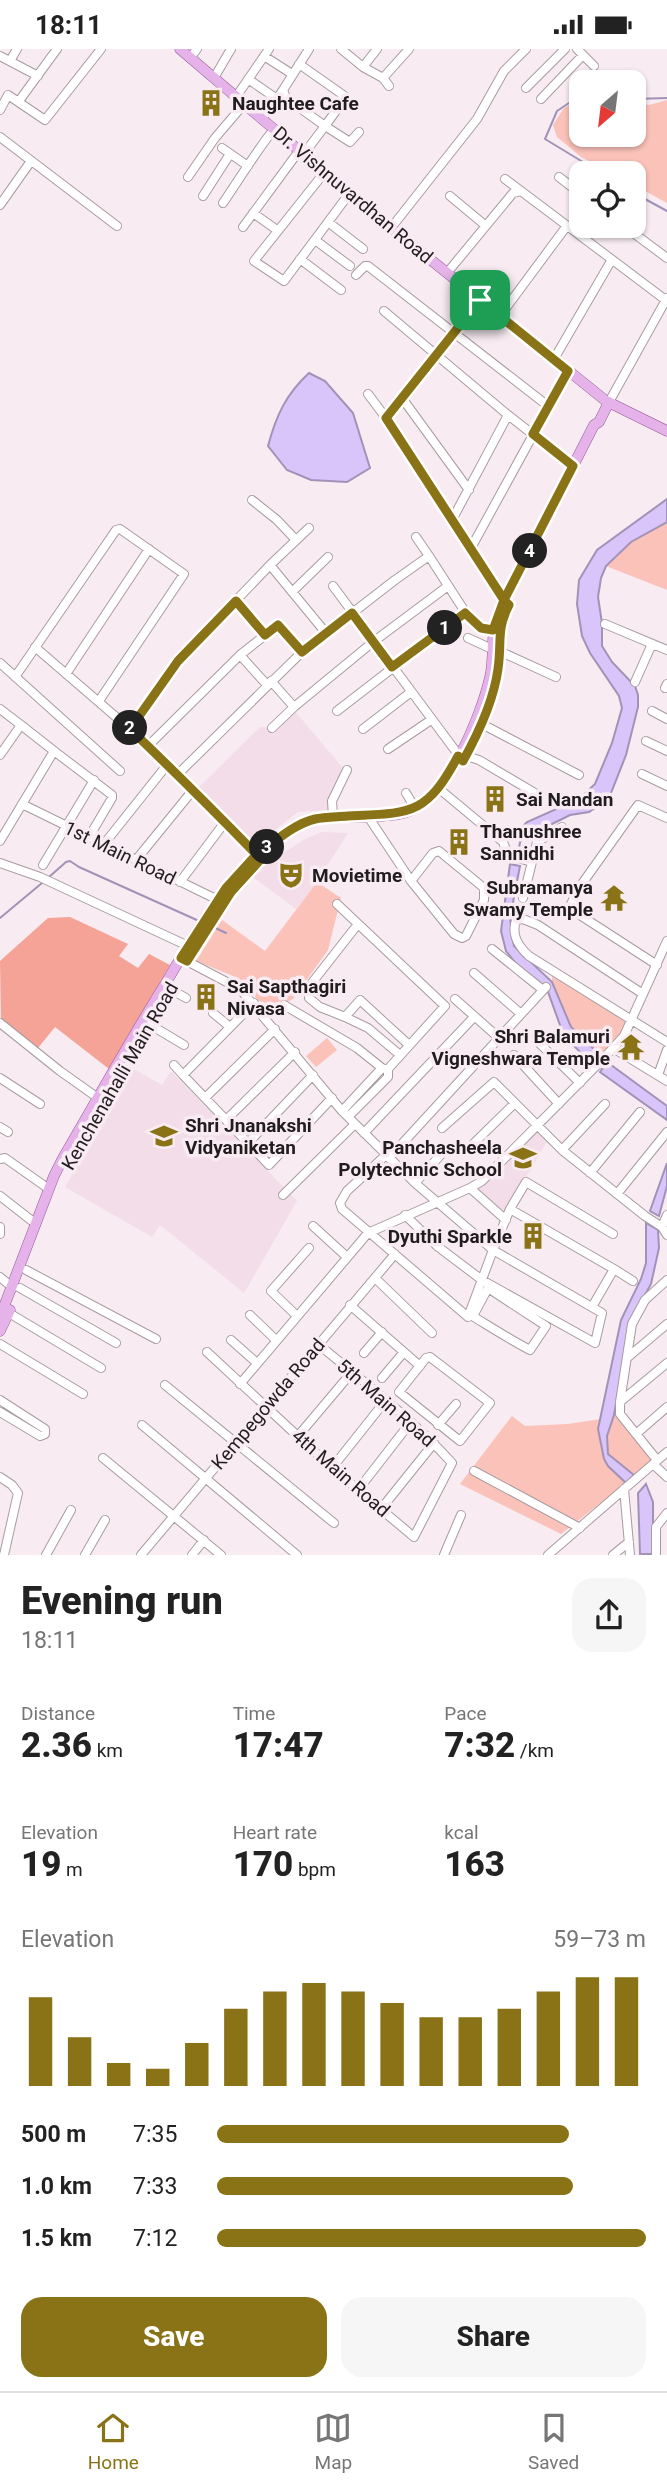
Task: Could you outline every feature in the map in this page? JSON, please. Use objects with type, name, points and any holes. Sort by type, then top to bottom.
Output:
[{"type":"main road","name":"Dr. Vishnuvardhan Road","points":[[180,49],[194,53],[214,78],[324,173],[568,371],[609,402],[665,427]]},
{"type":"main road","points":[[599,422],[609,402]]},
{"type":"main road","name":"Kenchenahalli Main Road","points":[[0,1331],[4,1315],[26,1270],[60,1179],[170,989],[184,959],[188,947],[218,900],[259,857],[305,823],[333,817],[394,814],[415,808],[439,787],[462,757],[487,689],[496,650],[499,631],[507,603],[573,466],[594,425],[599,422],[600,428],[507,603],[493,630],[496,650],[498,668],[493,691],[480,723],[462,757],[443,792],[427,808],[402,820],[317,825],[307,828],[259,857],[184,959],[63,1158],[36,1224],[16,1288]]},
{"type":"street","points":[[10,61],[17,49]]},
{"type":"street","points":[[19,101],[57,49]]},
{"type":"street","points":[[0,110],[8,95],[41,120],[45,120],[101,49]]},
{"type":"street","points":[[214,78],[230,49]]},
{"type":"street","points":[[363,67],[377,49]]},
{"type":"street","points":[[383,78],[408,49]]},
{"type":"street","points":[[391,228],[477,119],[504,71],[526,49]]},
{"type":"street","points":[[526,88],[565,49]]},
{"type":"street","points":[[262,119],[307,50]]},
{"type":"street","points":[[344,50],[363,67],[383,78],[389,86]]},
{"type":"street","points":[[541,99],[580,52],[594,66]]},
{"type":"street","points":[[236,97],[266,53],[292,74]]},
{"type":"street","points":[[0,55],[38,76]]},
{"type":"street","points":[[243,226],[346,97],[299,64]]},
{"type":"street","points":[[248,79],[277,99]]},
{"type":"street","points":[[283,90],[286,98],[349,142],[359,132]]},
{"type":"street","points":[[188,177],[215,138],[244,104]]},
{"type":"street","points":[[223,203],[250,159],[274,129]]},
{"type":"street","points":[[0,137],[117,226]]},
{"type":"street","points":[[203,196],[226,151],[248,166]]},
{"type":"street","points":[[0,205],[31,161]]},
{"type":"street","points":[[324,173],[254,261],[283,281],[349,194]]},
{"type":"street","points":[[559,177],[569,185]]},
{"type":"street","points":[[505,179],[611,261],[666,299],[609,402]]},
{"type":"street","points":[[447,273],[513,193],[520,191]]},
{"type":"street","points":[[450,196],[486,226]]},
{"type":"street","points":[[253,213],[277,230]]},
{"type":"street","points":[[328,222],[363,249]]},
{"type":"street","points":[[500,316],[566,227]]},
{"type":"street","points":[[640,238],[667,258]]},
{"type":"street","points":[[315,240],[350,266]]},
{"type":"street","points":[[300,259],[341,290]]},
{"type":"street","points":[[554,359],[611,261]]},
{"type":"street","points":[[356,275],[368,266],[548,406]]},
{"type":"street","points":[[386,418],[480,300]]},
{"type":"street","points":[[384,311],[573,466]]},
{"type":"street","points":[[471,548],[568,371]]},
{"type":"street","points":[[368,394],[507,603]]},
{"type":"street","points":[[402,398],[469,490]]},
{"type":"street","points":[[452,520],[509,415]]},
{"type":"street","points":[[252,500],[296,540]]},
{"type":"street","points":[[130,729],[178,661],[309,528]]},
{"type":"street","points":[[15,677],[116,530],[120,529],[184,574],[99,701]]},
{"type":"street","points":[[416,537],[465,613],[481,628],[493,630]]},
{"type":"street","points":[[66,674],[149,549]]},
{"type":"street","points":[[177,775],[302,652],[429,556]]},
{"type":"street","points":[[292,592],[328,557]]},
{"type":"street","points":[[270,565],[326,633]]},
{"type":"street","points":[[333,586],[431,720],[462,757],[478,759],[550,802]]},
{"type":"street","points":[[272,727],[373,642],[448,586]]},
{"type":"street","points":[[236,601],[265,635]]},
{"type":"street","points":[[337,711],[465,613]]},
{"type":"street","points":[[604,624],[667,650]]},
{"type":"street","points":[[148,746],[240,655],[278,625],[302,652]]},
{"type":"street","points":[[468,638],[556,677]]},
{"type":"street","points":[[635,682],[652,644]]},
{"type":"street","points":[[35,647],[130,729],[259,857]]},
{"type":"street","points":[[240,655],[294,707]]},
{"type":"street","points":[[0,663],[120,772]]},
{"type":"street","points":[[363,729],[411,692]]},
{"type":"street","points":[[0,709],[112,795],[89,837]]},
{"type":"street","points":[[652,711],[667,719]]},
{"type":"street","points":[[388,748],[431,720]]},
{"type":"street","points":[[480,723],[579,775]]},
{"type":"street","points":[[1,752],[21,725]]},
{"type":"street","points":[[646,741],[667,751]]},
{"type":"street","points":[[0,841],[54,751]]},
{"type":"street","points":[[104,844],[167,765]]},
{"type":"street","points":[[333,817],[331,801],[347,770]]},
{"type":"street","points":[[642,774],[667,786]]},
{"type":"street","points":[[43,865],[94,780]]},
{"type":"street","points":[[136,860],[192,790]]},
{"type":"street","points":[[443,792],[503,842],[508,855],[532,862]]},
{"type":"street","points":[[406,793],[415,808]]},
{"type":"street","name":"1st Main Road","points":[[22,804],[218,900]]},
{"type":"street","points":[[657,965],[569,908],[579,888],[638,805],[667,818]]},
{"type":"street","points":[[371,821],[411,881],[454,934],[461,938],[466,936],[484,900],[484,888],[439,851],[433,853],[411,881]]},
{"type":"street","points":[[180,882],[225,822]]},
{"type":"street","points":[[523,898],[537,842],[562,827]]},
{"type":"street","points":[[0,863],[43,879],[188,947]]},
{"type":"street","points":[[337,904],[445,1006],[385,1069]]},
{"type":"street","points":[[643,994],[538,926],[523,919],[516,920],[514,930],[517,944],[529,956],[667,1042]]},
{"type":"street","points":[[358,924],[311,984],[309,998],[320,1007],[368,1028],[400,1055]]},
{"type":"street","points":[[240,1384],[368,1233],[482,1181],[580,1083],[624,1036],[667,940]]},
{"type":"street","points":[[471,1315],[488,1288],[546,1326],[530,1350],[471,1315],[468,1317],[368,1233],[342,1209],[340,1203],[347,1191],[388,1156],[545,989],[492,949]]},
{"type":"street","points":[[184,959],[240,989],[345,1114],[415,1183],[493,1250],[602,1313],[595,1343],[482,1279],[437,1246],[405,1215]]},
{"type":"street","points":[[474,973],[521,1014]]},
{"type":"street","points":[[170,989],[186,998]]},
{"type":"street","points":[[455,999],[499,1038]]},
{"type":"street","points":[[345,1017],[360,1000],[410,1045]]},
{"type":"street","points":[[183,1075],[254,1003]]},
{"type":"street","points":[[284,1005],[357,1048],[385,1069],[388,1077],[345,1114]]},
{"type":"street","points":[[213,1013],[230,1027]]},
{"type":"street","points":[[364,1133],[474,1017]]},
{"type":"street","points":[[0,1023],[60,1072],[98,1098]]},
{"type":"street","points":[[149,1024],[184,1045]]},
{"type":"street","points":[[205,1098],[275,1029]]},
{"type":"street","points":[[535,1039],[580,1083]]},
{"type":"street","points":[[613,1048],[667,1081]]},
{"type":"street","points":[[659,1075],[667,1051]]},
{"type":"street","points":[[226,1120],[295,1052]]},
{"type":"street","points":[[514,1055],[559,1104]]},
{"type":"street","points":[[174,1065],[269,1165],[332,1098]]},
{"type":"street","points":[[248,1143],[313,1075]]},
{"type":"street","points":[[1,1081],[40,1104]]},
{"type":"street","points":[[442,1128],[494,1082],[562,1150],[645,1216],[663,1228],[667,1215]]},
{"type":"street","points":[[472,1145],[515,1103]]},
{"type":"street","points":[[562,1150],[606,1104]]},
{"type":"street","points":[[590,1173],[640,1112]]},
{"type":"street","points":[[283,1195],[355,1124]]},
{"type":"street","points":[[617,1194],[667,1132]]},
{"type":"street","points":[[415,1183],[447,1148]]},
{"type":"street","points":[[0,1159],[5,1158],[49,1189]]},
{"type":"street","points":[[471,1315],[493,1250],[510,1209],[526,1182],[613,1234]]},
{"type":"street","points":[[470,1188],[506,1220]]},
{"type":"street","points":[[0,1196],[36,1224]]},
{"type":"street","points":[[510,1209],[633,1280]]},
{"type":"street","points":[[313,1226],[347,1257]]},
{"type":"street","points":[[0,1227],[0,1234]]},
{"type":"street","points":[[297,1316],[271,1290],[309,1248]]},
{"type":"street","name":"Kempegowda Road","points":[[141,1555],[395,1254]]},
{"type":"street","points":[[592,1307],[614,1269]]},
{"type":"street","points":[[26,1270],[156,1339]]},
{"type":"street","points":[[0,1277],[116,1343]]},
{"type":"street","points":[[375,1278],[432,1333]]},
{"type":"street","points":[[667,1280],[645,1300],[632,1324],[620,1402],[620,1414],[667,1477]]},
{"type":"street","points":[[350,1305],[420,1366]]},
{"type":"street","points":[[4,1315],[101,1368]]},
{"type":"street","points":[[250,1315],[276,1340]]},
{"type":"street","points":[[627,1358],[667,1324]]},
{"type":"street","points":[[364,1353],[382,1332]]},
{"type":"street","points":[[232,1341],[257,1363]]},
{"type":"street","points":[[0,1344],[83,1394]]},
{"type":"street","name":"5th Main Road","points":[[318,1344],[386,1400],[453,1463],[414,1537]]},
{"type":"street","name":"4th Main Road","points":[[207,1352],[332,1468],[414,1537]]},
{"type":"street","points":[[382,1378],[404,1352]]},
{"type":"street","points":[[426,1358],[433,1358],[490,1403],[460,1441],[438,1425],[399,1392],[426,1358]]},
{"type":"street","points":[[620,1402],[667,1363]]},
{"type":"street","points":[[298,1436],[352,1372]]},
{"type":"street","points":[[165,1385],[334,1523]]},
{"type":"street","points":[[0,1400],[45,1429],[45,1434],[40,1436],[0,1412]]},
{"type":"street","points":[[332,1468],[386,1400]]},
{"type":"street","points":[[438,1425],[456,1404]]},
{"type":"street","points":[[636,1434],[667,1406]]},
{"type":"street","points":[[358,1490],[410,1423]]},
{"type":"street","points":[[142,1425],[297,1555]]},
{"type":"street","points":[[381,1509],[434,1443]]},
{"type":"street","points":[[548,1555],[667,1452]]},
{"type":"street","points":[[103,1458],[221,1555]]},
{"type":"street","points":[[474,1471],[580,1528]]},
{"type":"street","points":[[0,1477],[18,1493],[4,1555]]},
{"type":"street","points":[[626,1487],[630,1555]]},
{"type":"street","points":[[46,1555],[71,1510]]},
{"type":"street","points":[[656,1555],[656,1527],[667,1513]]},
{"type":"street","points":[[444,1555],[461,1515]]},
{"type":"street","points":[[85,1555],[105,1520]]},
{"type":"street","points":[[192,1555],[204,1540]]},
{"type":"street","points":[[614,1555],[629,1542]]},
{"type":"shaded area","points":[[667,100],[667,203],[646,192],[646,161],[589,161],[569,147],[646,147],[646,105]]},
{"type":"shaded area","points":[[569,106],[569,147],[557,137],[553,125],[564,108]]},
{"type":"shaded area","points":[[309,373],[325,381],[353,413],[370,468],[347,482],[311,480],[287,470],[268,446],[283,406]]},
{"type":"shaded area","points":[[667,499],[667,522],[631,542],[606,566],[601,578],[598,597],[602,646],[612,662],[635,686],[638,695],[638,707],[626,755],[609,798],[589,812],[570,815],[534,833],[523,826],[579,799],[595,784],[612,743],[622,708],[619,696],[590,653],[582,636],[577,604],[579,580],[597,550]]},
{"type":"shaded area","points":[[667,522],[667,590],[606,566],[631,542]]},
{"type":"shaded area","points":[[294,710],[342,767],[330,810],[298,812],[253,847],[196,790],[260,727],[274,728]]},
{"type":"shaded area","points":[[322,832],[348,833],[296,909],[253,877],[266,864],[305,839]]},
{"type":"shaded area","points":[[510,864],[520,866],[510,918],[514,946],[552,982],[571,1027],[600,1055],[591,1063],[564,1036],[548,992],[521,970],[506,951],[501,931]]},
{"type":"shaded area","points":[[317,882],[341,898],[328,950],[293,999],[269,1012],[238,978],[196,961],[222,920],[265,951]]},
{"type":"shaded area","points":[[70,917],[128,944],[119,956],[138,968],[149,954],[170,965],[109,1069],[55,1027],[38,1048],[1,1019],[0,961],[48,918]]},
{"type":"shaded area","points":[[552,976],[628,1022],[618,1041],[600,1055],[571,1027]]},
{"type":"shaded area","points":[[327,1038],[337,1050],[316,1067],[306,1056]]},
{"type":"shaded area","points":[[607,1062],[667,1106],[667,1120],[600,1072]]},
{"type":"shaded area","name":"Shri Jnanakshi Vidyaniketan","points":[[132,1068],[162,1085],[171,1071],[297,1201],[244,1293],[160,1225],[152,1237],[65,1187]]},
{"type":"shaded area","name":"Panchasheela Polytechnic School","points":[[537,1129],[548,1140],[504,1214],[477,1189]]},
{"type":"shaded area","points":[[667,1163],[667,1186],[659,1216],[650,1211]]},
{"type":"shaded area","points":[[646,1223],[658,1230],[659,1248],[651,1284],[631,1320],[614,1415],[607,1436],[608,1454],[634,1475],[626,1483],[604,1459],[598,1429],[621,1320],[646,1263]]},
{"type":"shaded area","points":[[615,1412],[655,1459],[634,1475],[608,1454],[607,1436]]},
{"type":"shaded area","points":[[512,1416],[525,1426],[601,1419],[598,1429],[608,1466],[626,1483],[561,1534],[460,1484]]},
{"type":"shaded area","points":[[646,1484],[653,1502],[653,1554],[640,1554],[638,1493]]},
{"type":"waterway","points":[[646,99],[667,98]]},
{"type":"waterway","points":[[569,103],[557,111],[545,139],[581,161]]},
{"type":"waterway","points":[[646,200],[667,211]]},
{"type":"waterway","points":[[518,855],[520,842],[530,830]]},
{"type":"waterway","points":[[49,877],[70,861],[199,921]]},
{"type":"waterway","points":[[0,918],[42,883]]},
{"type":"waterway","points":[[207,924],[226,933]]},
{"type":"place","name":"Naughtee Cafe","points":[[211,103]]},
{"type":"place","name":"Sai Nandan","points":[[495,799]]},
{"type":"place","name":"Thanushree Sannidhi","points":[[459,842]]},
{"type":"place","name":"Movietime","points":[[291,875]]},
{"type":"place","name":"Subramanya Swamy Temple","points":[[614,898]]},
{"type":"place","name":"Sai Sapthagiri Nivasa","points":[[206,997]]},
{"type":"place","name":"Shri Balamuri Vigneshwara Temple","points":[[631,1047]]},
{"type":"place","name":"Shri Jnanakshi Vidyaniketan","points":[[164,1136]]},
{"type":"place","name":"Panchasheela Polytechnic School","points":[[523,1158]]},
{"type":"place","name":"Dyuthi Sparkle","points":[[533,1236]]},
{"type":"route","points":[[480,300],[386,418],[504,600],[493,630],[481,628],[465,613],[392,667],[352,613],[302,652],[278,625],[265,635],[236,601],[178,661],[130,729],[182,779],[225,822],[257,855],[261,859],[231,892],[187,961],[181,958],[205,920],[226,888],[256,855],[257,855],[291,830],[316,819],[394,814],[414,809],[439,787],[458,756],[463,761],[473,740],[493,691],[498,668],[499,631],[509,605],[504,600],[573,466],[533,434],[568,371],[480,300]]}]
